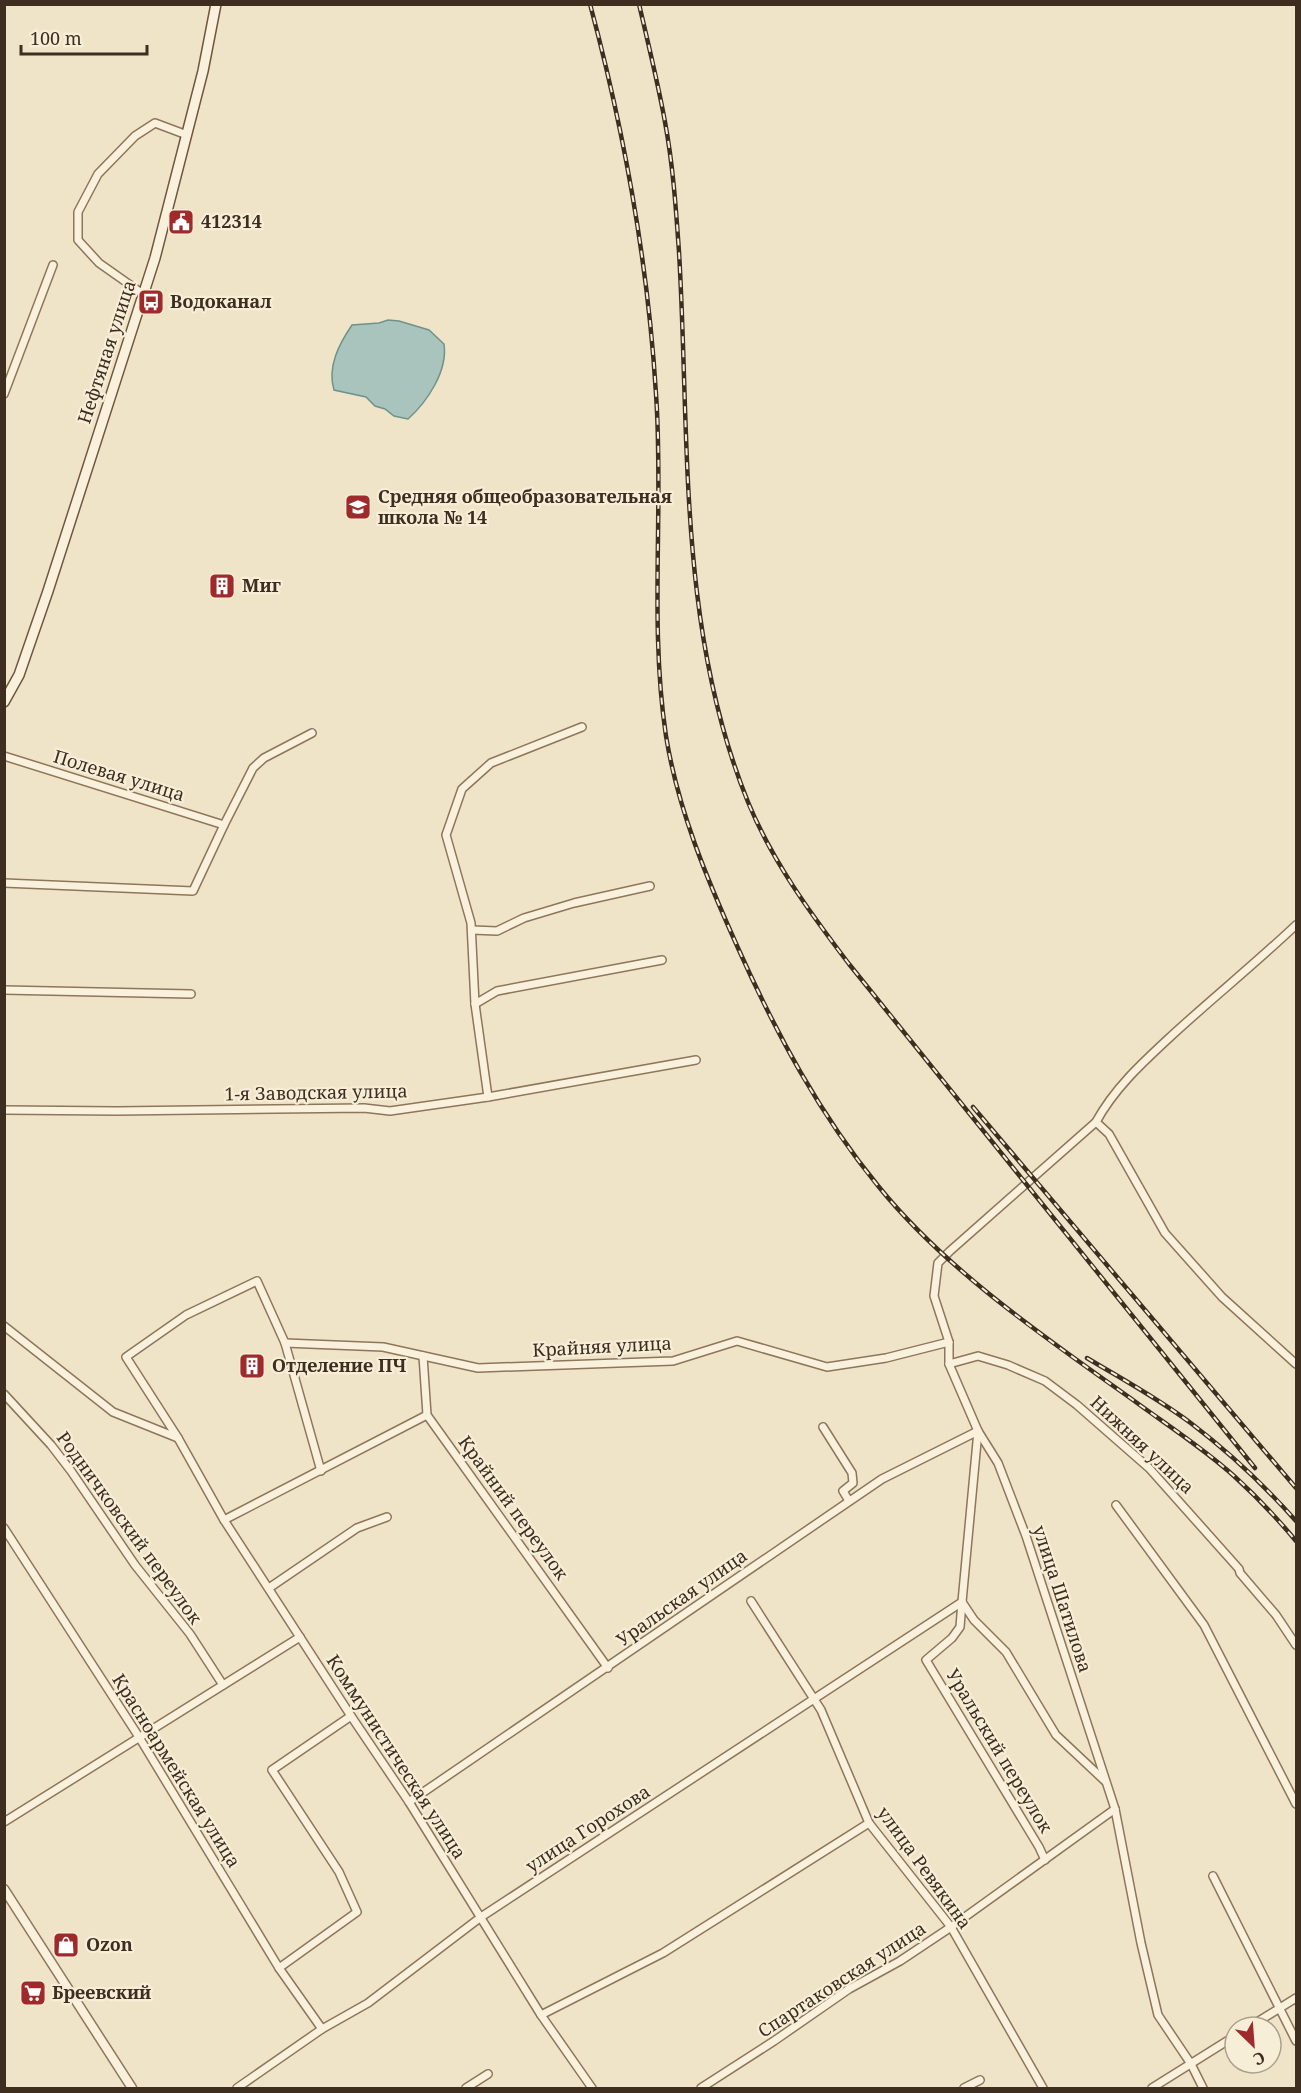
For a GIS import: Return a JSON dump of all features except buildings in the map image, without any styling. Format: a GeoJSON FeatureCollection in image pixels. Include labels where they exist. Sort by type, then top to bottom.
{"type":"FeatureCollection","features":[{"type":"Feature","properties":{"kind":"main road","name":"Нефтяная улица"},"geometry":{"type":"LineString","coordinates":[[4,702],[19,675],[48,591],[155,258],[203,71],[216,4]]}},
{"type":"Feature","properties":{"kind":"street"},"geometry":{"type":"LineString","coordinates":[[143,294],[99,263],[78,240],[78,212],[98,174],[135,136],[155,123],[187,135]]}},
{"type":"Feature","properties":{"kind":"street"},"geometry":{"type":"LineString","coordinates":[[4,394],[53,265]]}},
{"type":"Feature","properties":{"kind":"street"},"geometry":{"type":"LineString","coordinates":[[488,1097],[475,1004],[471,922],[446,835],[462,789],[491,763],[582,727]]}},
{"type":"Feature","properties":{"kind":"street"},"geometry":{"type":"LineString","coordinates":[[4,883],[194,891],[253,768],[264,758],[312,733]]}},
{"type":"Feature","properties":{"kind":"street","name":"Полевая улица"},"geometry":{"type":"LineString","coordinates":[[4,756],[224,825]]}},
{"type":"Feature","properties":{"kind":"street"},"geometry":{"type":"LineString","coordinates":[[472,930],[497,931],[524,918],[574,903],[650,886]]}},
{"type":"Feature","properties":{"kind":"street"},"geometry":{"type":"LineString","coordinates":[[950,1364],[949,1342],[934,1296],[938,1263],[1096,1122],[1105,1104],[1134,1071],[1296,925]]}},
{"type":"Feature","properties":{"kind":"street"},"geometry":{"type":"LineString","coordinates":[[475,1004],[497,991],[662,960]]}},
{"type":"Feature","properties":{"kind":"street"},"geometry":{"type":"LineString","coordinates":[[4,990],[191,994]]}},
{"type":"Feature","properties":{"kind":"street","name":"1-я Заводская улица"},"geometry":{"type":"LineString","coordinates":[[4,1110],[364,1108],[390,1111],[488,1097],[696,1060]]}},
{"type":"Feature","properties":{"kind":"street"},"geometry":{"type":"LineString","coordinates":[[1096,1122],[1109,1134],[1165,1233],[1222,1297],[1296,1364]]}},
{"type":"Feature","properties":{"kind":"street","name":"Коммунистическая улица"},"geometry":{"type":"LineString","coordinates":[[285,1343],[257,1281],[186,1315],[126,1357],[178,1438],[224,1520],[409,1802],[541,2015],[592,2088]]}},
{"type":"Feature","properties":{"kind":"street"},"geometry":{"type":"LineString","coordinates":[[4,1326],[113,1412],[178,1438]]}},
{"type":"Feature","properties":{"kind":"street","name":"Крайняя улица"},"geometry":{"type":"LineString","coordinates":[[285,1343],[383,1347],[478,1368],[673,1361],[737,1341],[827,1366],[886,1358],[949,1342]]}},
{"type":"Feature","properties":{"kind":"street"},"geometry":{"type":"LineString","coordinates":[[285,1343],[321,1471]]}},
{"type":"Feature","properties":{"kind":"street"},"geometry":{"type":"LineString","coordinates":[[224,1520],[427,1415],[423,1356]]}},
{"type":"Feature","properties":{"kind":"street","name":"Нижняя улица"},"geometry":{"type":"LineString","coordinates":[[950,1364],[978,1356],[1008,1365],[1045,1381],[1077,1405],[1149,1468],[1182,1502],[1276,1615],[1296,1645]]}},
{"type":"Feature","properties":{"kind":"street","name":"улица Шатилова"},"geometry":{"type":"LineString","coordinates":[[950,1364],[978,1431],[998,1463],[1026,1536],[1115,1809],[1141,1943],[1158,2015],[1191,2064],[1203,2088]]}},
{"type":"Feature","properties":{"kind":"street","name":"Родничковский переулок"},"geometry":{"type":"LineString","coordinates":[[4,1394],[51,1445],[71,1471],[135,1565],[190,1634],[223,1685]]}},
{"type":"Feature","properties":{"kind":"street","name":"Крайний переулок"},"geometry":{"type":"LineString","coordinates":[[427,1415],[608,1668]]}},
{"type":"Feature","properties":{"kind":"street"},"geometry":{"type":"LineString","coordinates":[[823,1427],[852,1473],[853,1484],[843,1491],[849,1501]]}},
{"type":"Feature","properties":{"kind":"street","name":"улица Шатилова"},"geometry":{"type":"LineString","coordinates":[[978,1431],[962,1602],[974,1620],[1006,1652],[1056,1735],[1106,1781]]}},
{"type":"Feature","properties":{"kind":"street","name":"Уральская улица"},"geometry":{"type":"LineString","coordinates":[[409,1802],[882,1479],[978,1431]]}},
{"type":"Feature","properties":{"kind":"street"},"geometry":{"type":"LineString","coordinates":[[1116,1505],[1204,1625],[1296,1804]]}},
{"type":"Feature","properties":{"kind":"street"},"geometry":{"type":"LineString","coordinates":[[269,1588],[357,1528],[387,1517]]}},
{"type":"Feature","properties":{"kind":"street","name":"Красноармейская улица"},"geometry":{"type":"LineString","coordinates":[[4,1528],[139,1737],[279,1968],[322,2029]]}},
{"type":"Feature","properties":{"kind":"street","name":"улица Ревякина"},"geometry":{"type":"LineString","coordinates":[[752,1601],[822,1710],[869,1823],[951,1927],[1043,2088]]}},
{"type":"Feature","properties":{"kind":"street","name":"улица Горохова"},"geometry":{"type":"LineString","coordinates":[[237,2088],[322,2029],[368,2003],[482,1917],[962,1602]]}},
{"type":"Feature","properties":{"kind":"street","name":"Уральский переулок"},"geometry":{"type":"LineString","coordinates":[[962,1602],[960,1627],[952,1638],[926,1660],[1039,1847],[1044,1860]]}},
{"type":"Feature","properties":{"kind":"street"},"geometry":{"type":"LineString","coordinates":[[4,1822],[300,1637]]}},
{"type":"Feature","properties":{"kind":"street"},"geometry":{"type":"LineString","coordinates":[[279,1968],[357,1912],[339,1872],[272,1770],[351,1716]]}},
{"type":"Feature","properties":{"kind":"street","name":"Спартаковская улица"},"geometry":{"type":"LineString","coordinates":[[701,2088],[849,1989],[900,1961],[951,1927],[1115,1809]]}},
{"type":"Feature","properties":{"kind":"street"},"geometry":{"type":"LineString","coordinates":[[541,2015],[663,1953],[869,1823]]}},
{"type":"Feature","properties":{"kind":"street"},"geometry":{"type":"LineString","coordinates":[[1213,1876],[1296,2040]]}},
{"type":"Feature","properties":{"kind":"street"},"geometry":{"type":"LineString","coordinates":[[4,1890],[132,2088]]}},
{"type":"Feature","properties":{"kind":"street"},"geometry":{"type":"LineString","coordinates":[[1268,2015],[1296,1998]]}},
{"type":"Feature","properties":{"kind":"street"},"geometry":{"type":"LineString","coordinates":[[1152,2088],[1223,2044]]}},
{"type":"Feature","properties":{"kind":"street"},"geometry":{"type":"LineString","coordinates":[[466,2088],[488,2074]]}},
{"type":"Feature","properties":{"kind":"street"},"geometry":{"type":"LineString","coordinates":[[964,2088],[980,2080]]}},
{"type":"Feature","properties":{"kind":"water"},"geometry":{"type":"Polygon","coordinates":[[[388,320],[429,330],[444,344],[443,365],[435,385],[408,419],[394,416],[385,409],[375,406],[366,397],[334,390],[332,381],[333,364],[352,325],[388,320]]]}},
{"type":"Feature","properties":{"kind":"railway"},"geometry":{"type":"LineString","coordinates":[[590,4],[624,149],[647,296],[658,437],[658,651],[666,736],[678,791],[695,844],[715,896],[753,980],[818,1102],[858,1160],[906,1218],[966,1275],[1032,1328],[1222,1466],[1258,1499],[1296,1541]]}},
{"type":"Feature","properties":{"kind":"railway"},"geometry":{"type":"LineString","coordinates":[[639,4],[668,138],[674,187],[691,531],[698,600],[709,669],[725,736],[748,802],[780,866],[849,964],[1255,1468]]}},
{"type":"Feature","properties":{"kind":"railway"},"geometry":{"type":"LineString","coordinates":[[973,1107],[1296,1488]]}},
{"type":"Feature","properties":{"kind":"railway"},"geometry":{"type":"LineString","coordinates":[[1087,1358],[1192,1424],[1246,1470],[1296,1521]]}},
{"type":"Feature","properties":{"kind":"place","name":"412314"},"geometry":{"type":"Point","coordinates":[181,222]}},
{"type":"Feature","properties":{"kind":"place","name":"Водоканал"},"geometry":{"type":"Point","coordinates":[151,302]}},
{"type":"Feature","properties":{"kind":"place","name":"Средняя общеобразовательная школа № 14"},"geometry":{"type":"Point","coordinates":[358,507]}},
{"type":"Feature","properties":{"kind":"place","name":"Миг"},"geometry":{"type":"Point","coordinates":[222,586]}},
{"type":"Feature","properties":{"kind":"place","name":"Отделение ПЧ"},"geometry":{"type":"Point","coordinates":[252,1366]}},
{"type":"Feature","properties":{"kind":"place","name":"Ozon"},"geometry":{"type":"Point","coordinates":[66,1945]}},
{"type":"Feature","properties":{"kind":"place","name":"Бреевский"},"geometry":{"type":"Point","coordinates":[33,1993]}}]}
